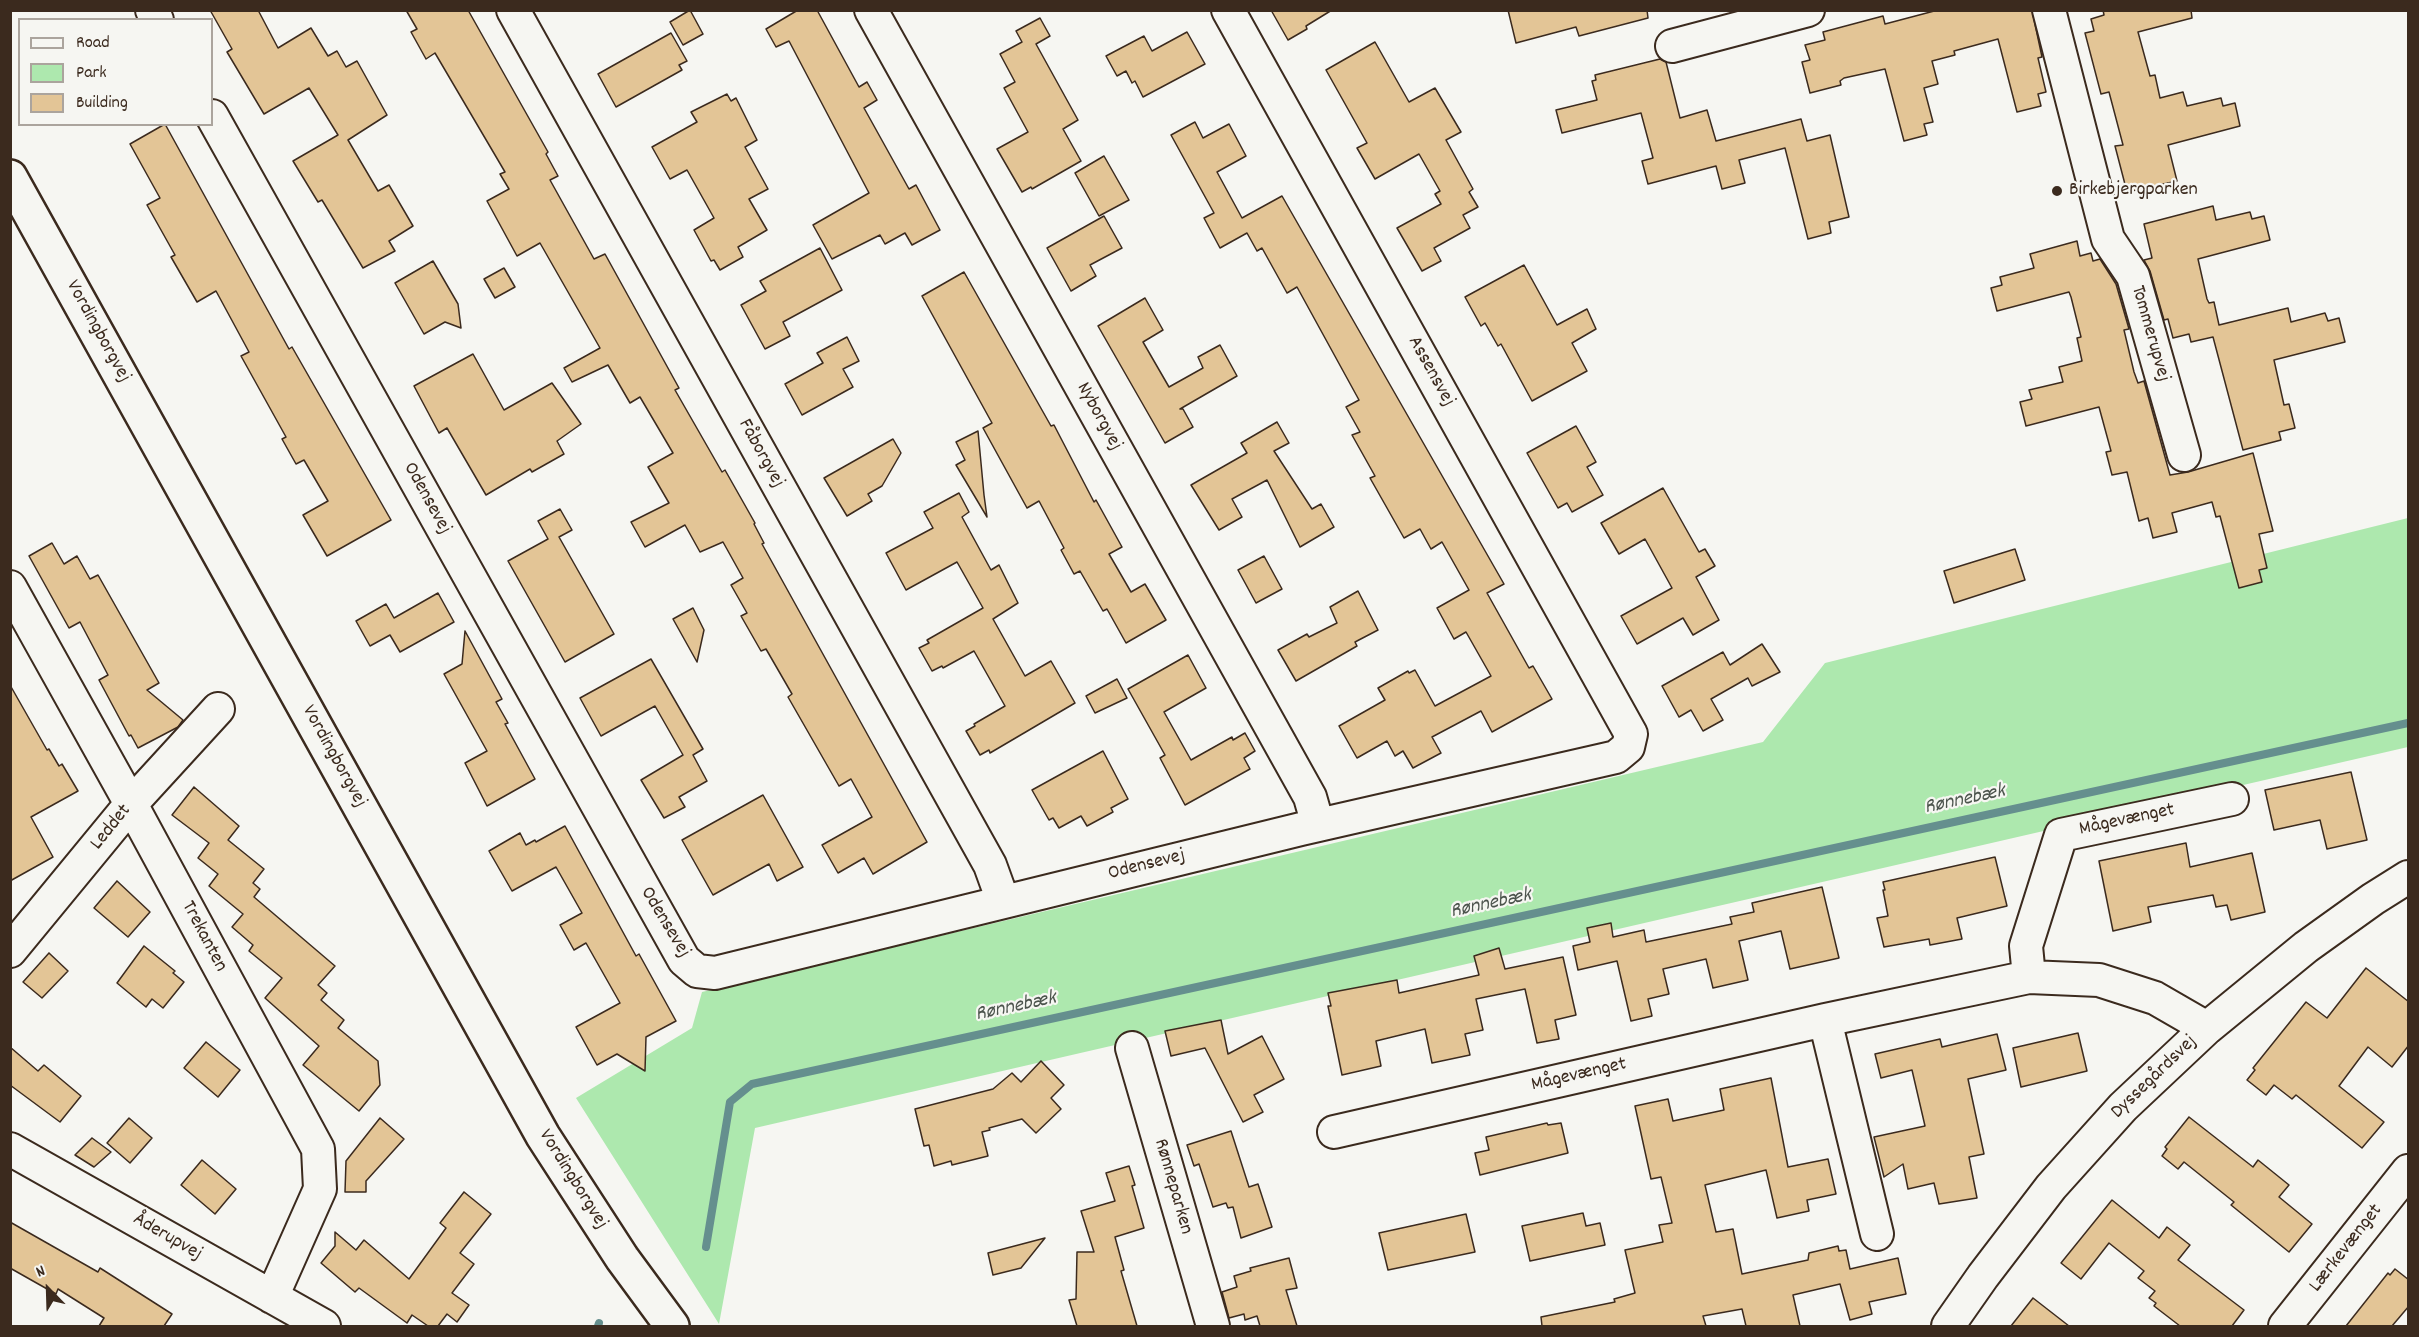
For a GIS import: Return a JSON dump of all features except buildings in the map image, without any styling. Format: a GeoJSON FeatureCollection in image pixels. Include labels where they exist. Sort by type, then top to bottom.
{"type":"FeatureCollection","features":[{"type":"Feature","properties":{"kind":"main road","name":"Vordingborgvej"},"geometry":{"type":"LineString","coordinates":[[10,177],[543,1136],[622,1258],[672,1326]]}},
{"type":"Feature","properties":{"kind":"street","name":"Fåborgvej"},"geometry":{"type":"LineString","coordinates":[[513,10],[990,865],[1003,901]]}},
{"type":"Feature","properties":{"kind":"street","name":"Nyborgvej"},"geometry":{"type":"LineString","coordinates":[[871,10],[1310,797],[1318,825]]}},
{"type":"Feature","properties":{"kind":"street","name":"Assensvej"},"geometry":{"type":"LineString","coordinates":[[1228,10],[1631,734]]}},
{"type":"Feature","properties":{"kind":"street"},"geometry":{"type":"LineString","coordinates":[[1672,46],[1808,10]]}},
{"type":"Feature","properties":{"kind":"street","name":"Tommerupvej"},"geometry":{"type":"LineString","coordinates":[[2049,10],[2108,239],[2133,276],[2184,455]]}},
{"type":"Feature","properties":{"kind":"street","name":"Odensevej"},"geometry":{"type":"LineString","coordinates":[[213,118],[684,960],[697,971],[714,973],[1318,825],[1616,757],[1628,747],[1631,734]]}},
{"type":"Feature","properties":{"kind":"street","name":"Trekanten"},"geometry":{"type":"LineString","coordinates":[[10,587],[131,804],[318,1149],[320,1190],[272,1298]]}},
{"type":"Feature","properties":{"kind":"street","name":"Leddet"},"geometry":{"type":"LineString","coordinates":[[10,951],[131,804],[218,708]]}},
{"type":"Feature","properties":{"kind":"street","name":"Mågevænget"},"geometry":{"type":"LineString","coordinates":[[2028,977],[2026,946],[2061,835],[2232,799]]}},
{"type":"Feature","properties":{"kind":"street","name":"Dyssegårdsvej"},"geometry":{"type":"LineString","coordinates":[[1948,1326],[2051,1187],[2123,1107],[2207,1028],[2306,947],[2373,898],[2409,877]]}},
{"type":"Feature","properties":{"kind":"street","name":"Mågevænget"},"geometry":{"type":"LineString","coordinates":[[1334,1132],[1825,1020],[2028,977],[2099,980],[2155,998],[2207,1028]]}},
{"type":"Feature","properties":{"kind":"street"},"geometry":{"type":"LineString","coordinates":[[1825,1020],[1877,1234]]}},
{"type":"Feature","properties":{"kind":"street","name":"Rønneparken"},"geometry":{"type":"LineString","coordinates":[[1132,1048],[1213,1326]]}},
{"type":"Feature","properties":{"kind":"street","name":"Åderupvej"},"geometry":{"type":"LineString","coordinates":[[10,1149],[324,1326]]}},
{"type":"Feature","properties":{"kind":"street","name":"Lærkevænget"},"geometry":{"type":"LineString","coordinates":[[2285,1326],[2409,1171]]}},
{"type":"Feature","properties":{"kind":"green space"},"geometry":{"type":"Polygon","coordinates":[[[2408,518],[2408,747],[755,1128],[719,1324],[576,1098],[692,1028],[702,992],[1763,742],[1825,663],[2408,518]]]}},
{"type":"Feature","properties":{"kind":"waterway","name":"Rønnebæk"},"geometry":{"type":"LineString","coordinates":[[706,1247],[730,1102],[752,1084],[2408,723]]}},
{"type":"Feature","properties":{"kind":"place","name":"Birkebjergparken"},"geometry":{"type":"Point","coordinates":[2057,191]}}]}
